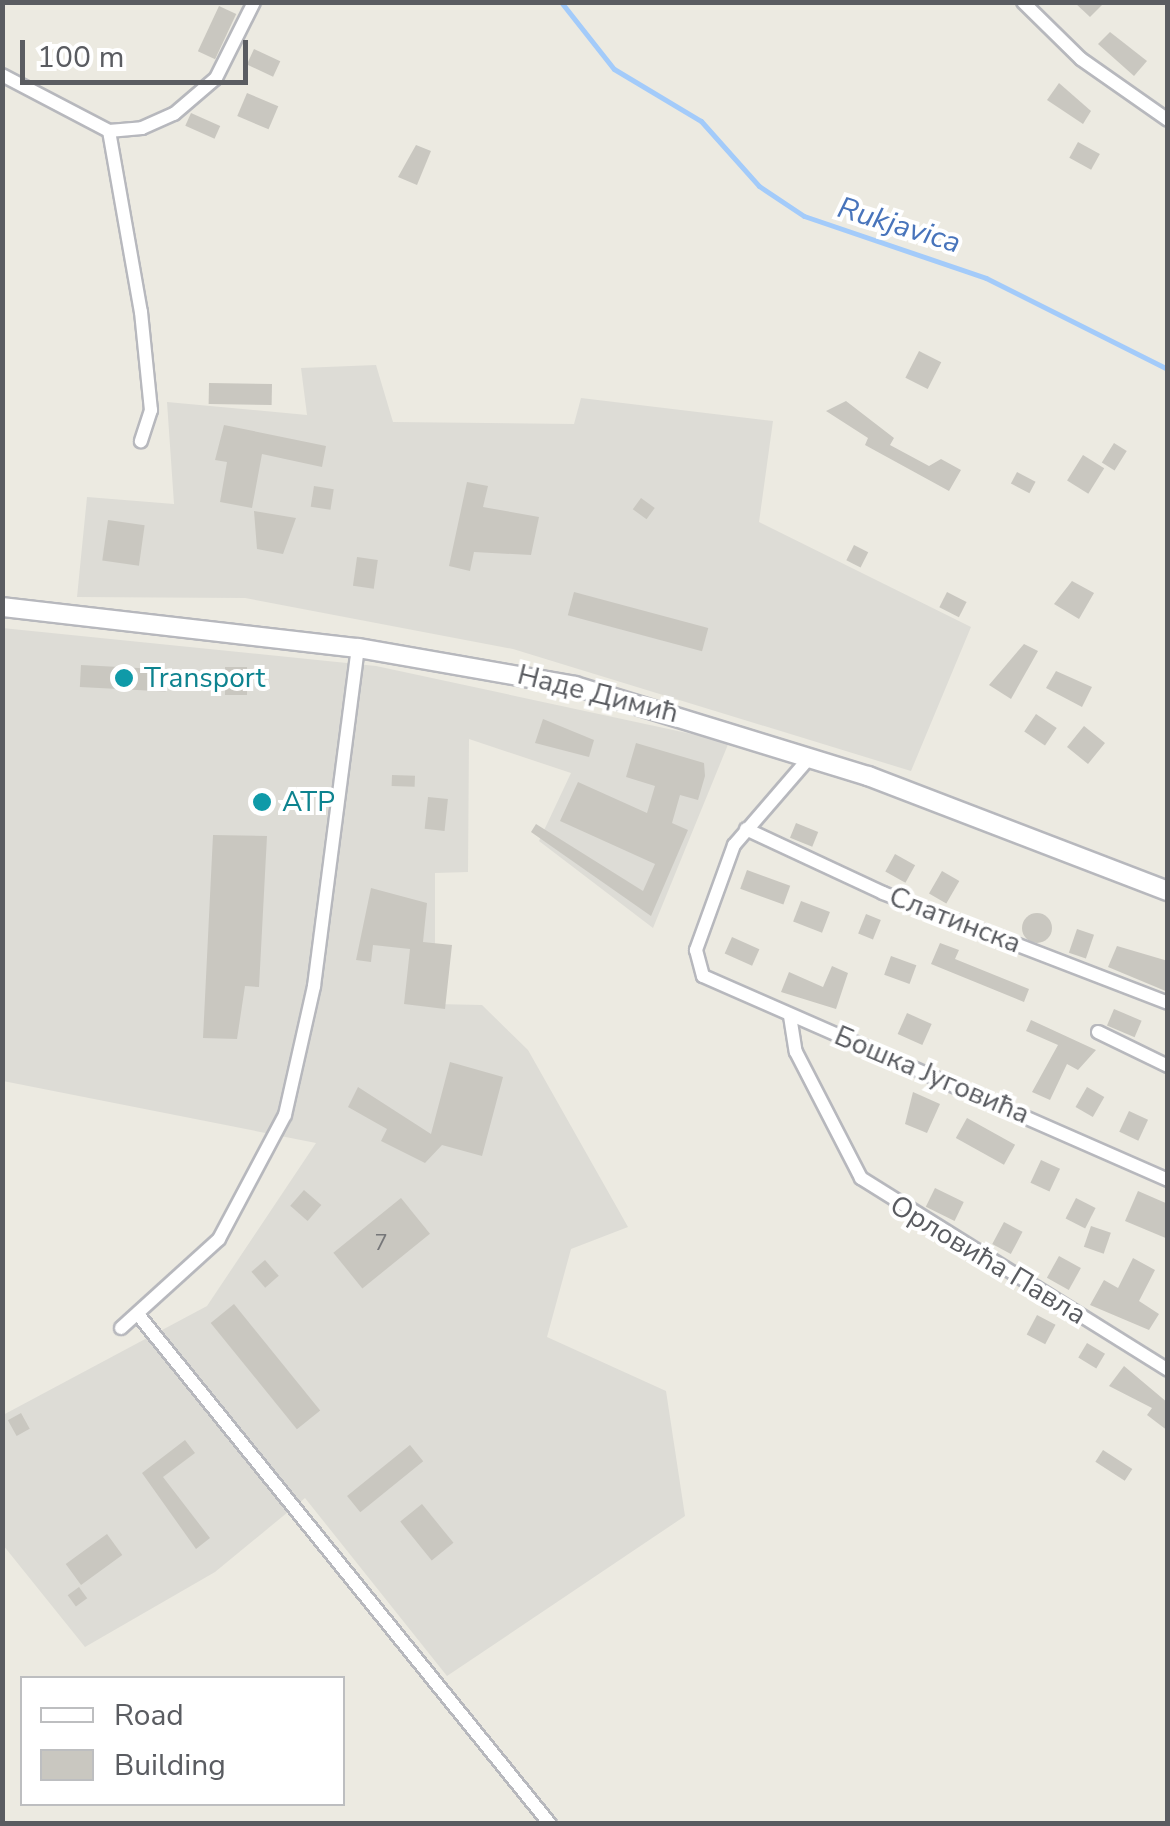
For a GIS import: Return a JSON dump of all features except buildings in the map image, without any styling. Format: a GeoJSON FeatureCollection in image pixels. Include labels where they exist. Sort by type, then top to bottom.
{"type":"FeatureCollection","features":[{"type":"Feature","properties":{"kind":"main road","name":"Наде Димић"},"geometry":{"type":"LineString","coordinates":[[2,608],[358,648],[575,686],[810,757],[1168,891]]}},
{"type":"Feature","properties":{"kind":"street"},"geometry":{"type":"LineString","coordinates":[[2,75],[109,131],[160,122],[197,96],[254,2]]}},
{"type":"Feature","properties":{"kind":"street"},"geometry":{"type":"LineString","coordinates":[[1023,2],[1081,59],[1168,120]]}},
{"type":"Feature","properties":{"kind":"street"},"geometry":{"type":"LineString","coordinates":[[109,131],[141,312],[151,410],[141,441]]}},
{"type":"Feature","properties":{"kind":"street"},"geometry":{"type":"LineString","coordinates":[[121,1328],[140,1316],[219,1239],[285,1115],[314,986],[358,648]]}},
{"type":"Feature","properties":{"kind":"street"},"geometry":{"type":"LineString","coordinates":[[746,829],[810,757]]}},
{"type":"Feature","properties":{"kind":"street","name":"Бошка Југовића"},"geometry":{"type":"LineString","coordinates":[[746,829],[713,895],[700,969],[790,1016],[1168,1180]]}},
{"type":"Feature","properties":{"kind":"street","name":"Слатинска"},"geometry":{"type":"LineString","coordinates":[[746,829],[898,900],[1168,1003]]}},
{"type":"Feature","properties":{"kind":"street","name":"Орловића Павла"},"geometry":{"type":"LineString","coordinates":[[790,1016],[796,1052],[861,1178],[1168,1370]]}},
{"type":"Feature","properties":{"kind":"street"},"geometry":{"type":"LineString","coordinates":[[1098,1032],[1168,1066]]}},
{"type":"Feature","properties":{"kind":"street"},"geometry":{"type":"LineString","coordinates":[[140,1316],[550,1824]]}},
{"type":"Feature","properties":{"kind":"shaded area"},"geometry":{"type":"Polygon","coordinates":[[[376,365],[393,422],[574,424],[581,398],[773,421],[759,522],[971,627],[911,771],[513,649],[245,598],[77,597],[87,497],[174,504],[167,402],[307,415],[301,368],[376,365]]]}},
{"type":"Feature","properties":{"kind":"shaded area"},"geometry":{"type":"Polygon","coordinates":[[[2,628],[376,666],[729,742],[653,928],[539,841],[571,773],[469,739],[468,872],[435,873],[435,1004],[482,1005],[528,1050],[628,1227],[571,1249],[547,1337],[666,1391],[685,1516],[447,1676],[305,1498],[215,1572],[85,1647],[3,1545],[3,1415],[207,1306],[316,1143],[3,1081],[2,628]]]}},
{"type":"Feature","properties":{"kind":"waterway","name":"Rukjavica"},"geometry":{"type":"LineString","coordinates":[[561,2],[614,69],[701,121],[759,186],[804,216],[986,278],[1168,369]]}},
{"type":"Feature","properties":{"kind":"place","name":"Transport"},"geometry":{"type":"Point","coordinates":[124,678]}},
{"type":"Feature","properties":{"kind":"place","name":"ATP"},"geometry":{"type":"Point","coordinates":[262,802]}}]}
